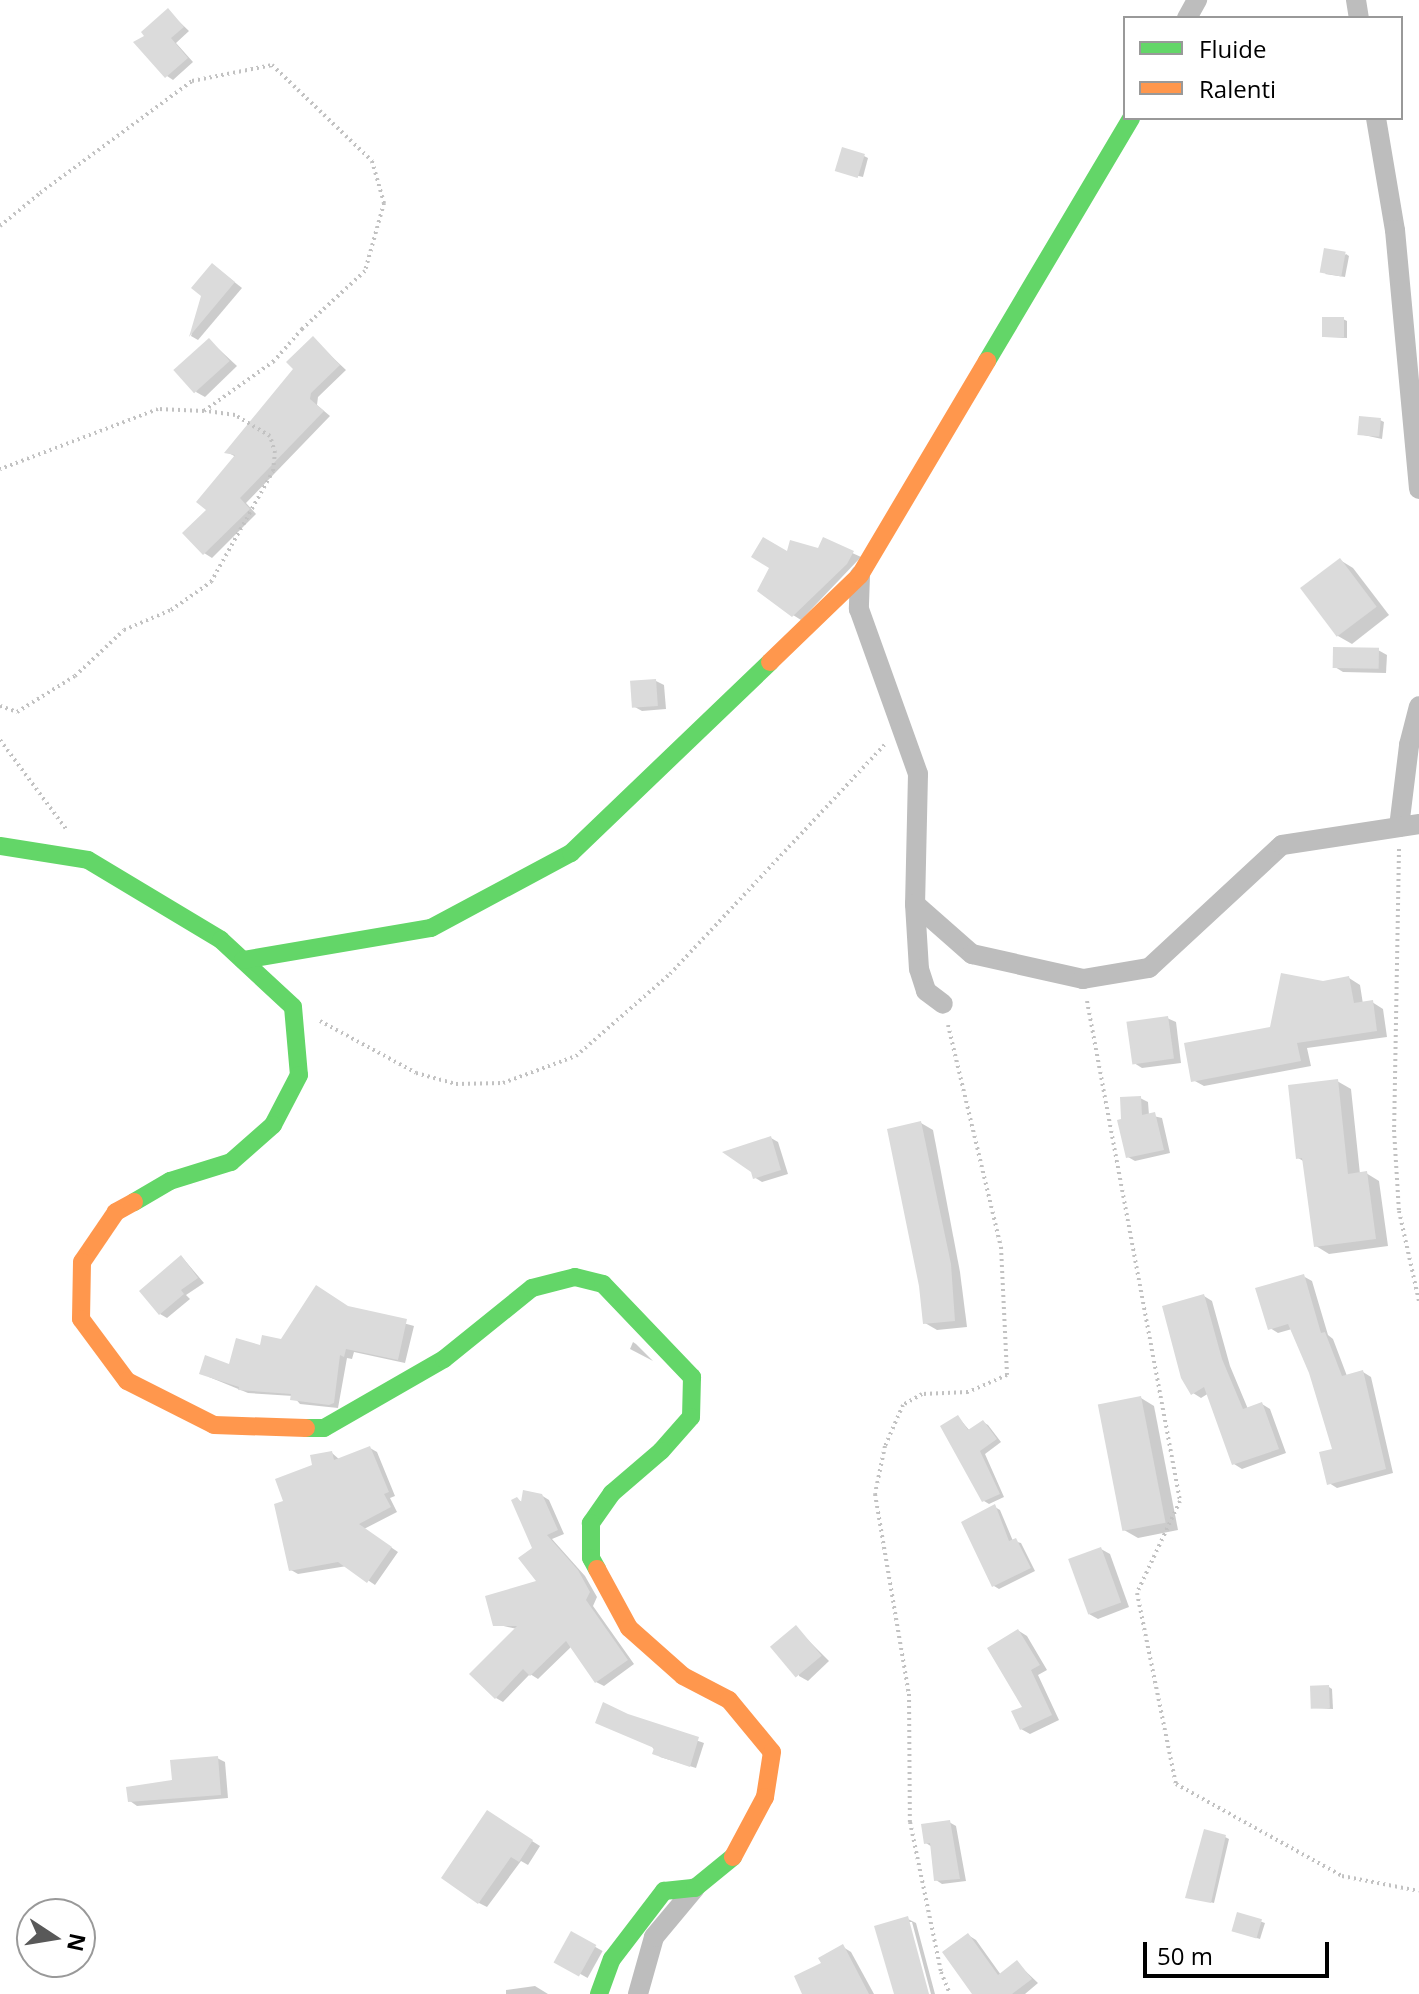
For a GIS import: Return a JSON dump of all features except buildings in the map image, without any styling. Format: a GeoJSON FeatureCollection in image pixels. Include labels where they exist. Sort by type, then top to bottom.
{"type":"FeatureCollection","features":[{"type":"Feature","properties":{"kind":"street"},"geometry":{"type":"LineString","coordinates":[[243,960],[431,928],[571,853],[860,575],[1130,120]]}},
{"type":"Feature","properties":{"kind":"street"},"geometry":{"type":"LineString","coordinates":[[1376,120],[1395,230],[1419,489]]}},
{"type":"Feature","properties":{"kind":"street"},"geometry":{"type":"LineString","coordinates":[[860,575],[859,609],[918,774],[915,904],[919,969],[926,991],[943,1004]]}},
{"type":"Feature","properties":{"kind":"street"},"geometry":{"type":"LineString","coordinates":[[915,904],[972,954],[1083,979],[1149,968],[1282,845],[1409,826],[1409,745],[1419,706]]}},
{"type":"Feature","properties":{"kind":"street"},"geometry":{"type":"LineString","coordinates":[[0,846],[88,860],[221,940],[293,1007],[299,1075],[273,1125],[231,1162],[170,1181],[116,1212],[82,1262],[81,1319],[127,1381],[214,1425],[324,1428],[444,1359],[532,1288],[575,1277],[603,1284],[692,1377],[691,1417],[661,1451],[612,1493],[591,1523],[591,1558],[629,1628],[683,1676],[729,1700],[772,1752],[765,1797],[738,1853],[695,1888],[654,1937],[638,1994]]}},
{"type":"Feature","properties":{"kind":"street"},"geometry":{"type":"LineString","coordinates":[[599,1994],[612,1959],[664,1891],[695,1888]]}},
{"type":"Feature","properties":{"kind":"path"},"geometry":{"type":"LineString","coordinates":[[0,226],[192,81],[272,65],[372,161],[384,203],[365,271],[302,329],[274,361],[204,411]]}},
{"type":"Feature","properties":{"kind":"path"},"geometry":{"type":"LineString","coordinates":[[0,469],[158,409],[235,415],[270,436],[275,453],[273,471],[211,582],[171,610],[124,630],[75,676],[17,712],[0,706]]}},
{"type":"Feature","properties":{"kind":"path"},"geometry":{"type":"LineString","coordinates":[[293,1007],[416,1073],[456,1084],[503,1083],[576,1056],[670,974],[902,725]]}},
{"type":"Feature","properties":{"kind":"path"},"geometry":{"type":"LineString","coordinates":[[0,740],[88,860]]}},
{"type":"Feature","properties":{"kind":"path"},"geometry":{"type":"LineString","coordinates":[[1409,826],[1394,1130],[1399,1211],[1419,1301]]}},
{"type":"Feature","properties":{"kind":"path"},"geometry":{"type":"LineString","coordinates":[[1083,979],[1180,1501],[1137,1593],[1176,1784],[1342,1876],[1419,1891]]}},
{"type":"Feature","properties":{"kind":"path"},"geometry":{"type":"LineString","coordinates":[[943,1004],[1001,1247],[1007,1375],[968,1392],[922,1394],[903,1405],[885,1446],[875,1494],[909,1694],[910,1822],[941,1972],[950,1994]]}},
{"type":"Feature","properties":{"kind":"traffic: fast"},"geometry":{"type":"LineString","coordinates":[[987,361],[1130,120]]}},
{"type":"Feature","properties":{"kind":"traffic: fast"},"geometry":{"type":"LineString","coordinates":[[243,960],[431,928],[571,853],[770,662]]}},
{"type":"Feature","properties":{"kind":"traffic: fast"},"geometry":{"type":"LineString","coordinates":[[0,846],[88,860],[221,940],[293,1007],[299,1075],[273,1125],[231,1162],[170,1181],[134,1202]]}},
{"type":"Feature","properties":{"kind":"traffic: fast"},"geometry":{"type":"LineString","coordinates":[[306,1428],[324,1428],[444,1359],[532,1288],[575,1277],[603,1284],[692,1377],[691,1417],[661,1451],[612,1493],[591,1523],[591,1558],[597,1569]]}},
{"type":"Feature","properties":{"kind":"traffic: fast"},"geometry":{"type":"LineString","coordinates":[[599,1994],[612,1959],[664,1891],[695,1888],[733,1857]]}},
{"type":"Feature","properties":{"kind":"traffic: slow"},"geometry":{"type":"LineString","coordinates":[[770,662],[860,575],[987,361]]}},
{"type":"Feature","properties":{"kind":"traffic: slow"},"geometry":{"type":"LineString","coordinates":[[134,1202],[116,1212],[82,1262],[81,1319],[127,1381],[214,1425],[306,1428]]}},
{"type":"Feature","properties":{"kind":"traffic: slow"},"geometry":{"type":"LineString","coordinates":[[597,1569],[629,1628],[683,1676],[729,1700],[772,1752],[765,1797],[733,1857]]}}]}
